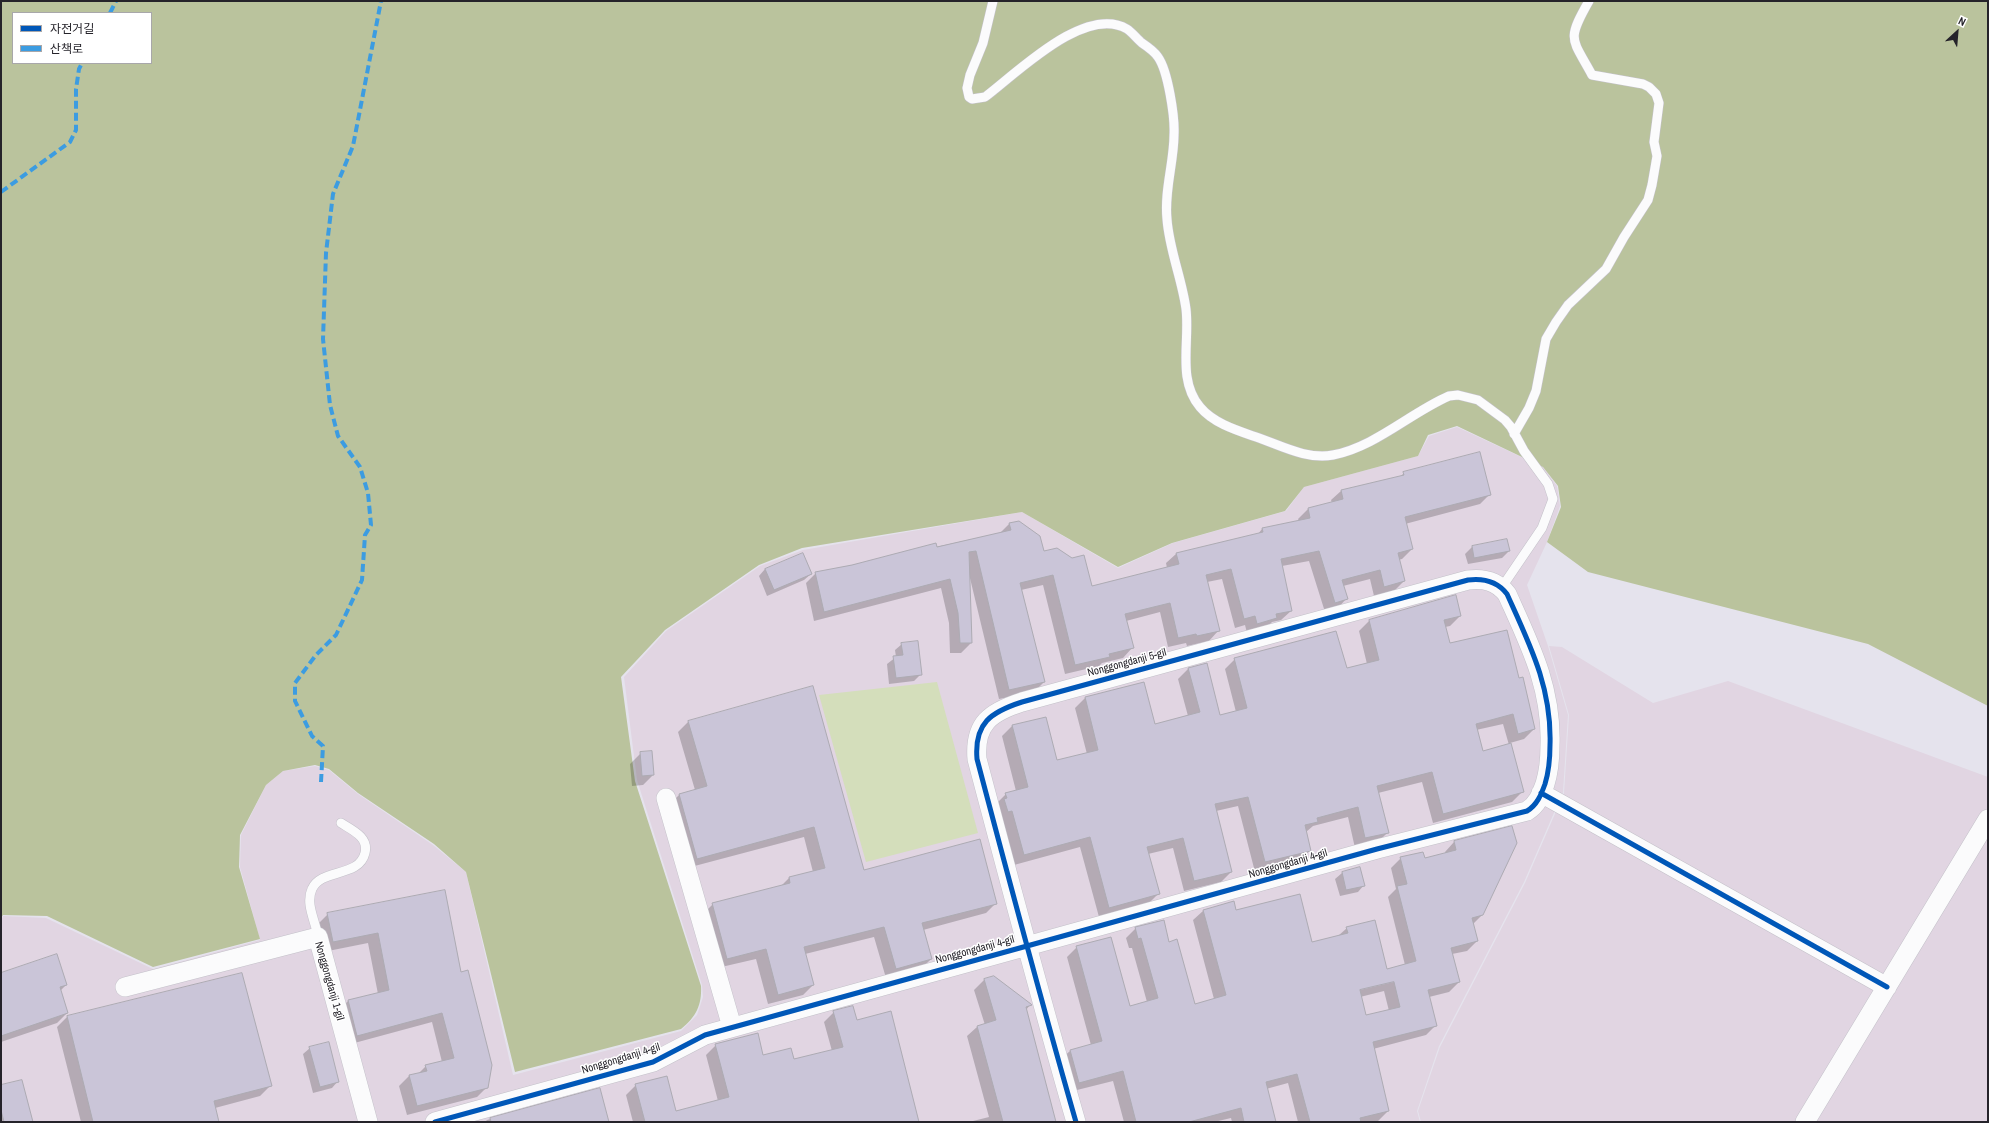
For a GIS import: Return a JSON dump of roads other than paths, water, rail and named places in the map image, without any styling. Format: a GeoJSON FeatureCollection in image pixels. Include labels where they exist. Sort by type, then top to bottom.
{"type":"FeatureCollection","features":[{"type":"Feature","properties":{"kind":"street","name":"Nonggongdanji 5-gil"},"geometry":{"type":"LineString","coordinates":[[1076,1122],[977,758],[976,748],[980,730],[988,719],[994,713],[1022,702],[1468,580],[1486,580],[1502,587]]}},
{"type":"Feature","properties":{"kind":"street"},"geometry":{"type":"LineString","coordinates":[[1502,587],[1507,594],[1535,656],[1547,698],[1551,734],[1546,779],[1542,793],[1887,986]]}},
{"type":"Feature","properties":{"kind":"street","name":"Nonggongdanji 4-gil"},"geometry":{"type":"LineString","coordinates":[[435,1122],[652,1062],[705,1035],[732,1027],[1377,849],[1526,811],[1534,806],[1542,793]]}},
{"type":"Feature","properties":{"kind":"street"},"geometry":{"type":"LineString","coordinates":[[666,798],[732,1027]]}},
{"type":"Feature","properties":{"kind":"street"},"geometry":{"type":"LineString","coordinates":[[1805,1122],[1988,819]]}},
{"type":"Feature","properties":{"kind":"street","name":"Nonggongdanji 1-gil"},"geometry":{"type":"LineString","coordinates":[[125,987],[318,937],[368,1122]]}},
{"type":"Feature","properties":{"kind":"lane"},"geometry":{"type":"LineString","coordinates":[[993,1],[983,43],[967,88],[969,97],[972,99],[985,97],[1059,40],[1077,31],[1096,25],[1116,25],[1126,29],[1158,56],[1163,66],[1174,134],[1166,200],[1167,219],[1186,308],[1186,376],[1191,394],[1200,407],[1210,417],[1243,432],[1295,451],[1330,456],[1365,443],[1441,400],[1458,395],[1468,396],[1486,405],[1505,420],[1524,451],[1548,484],[1554,499],[1542,528],[1502,587]]}},
{"type":"Feature","properties":{"kind":"lane"},"geometry":{"type":"LineString","coordinates":[[1514,434],[1529,408],[1536,391],[1546,340],[1568,305],[1606,269],[1648,200],[1657,156],[1654,142],[1659,103],[1656,94],[1649,87],[1643,84],[1592,75],[1575,46],[1573,36],[1588,1]]}},
{"type":"Feature","properties":{"kind":"lane"},"geometry":{"type":"LineString","coordinates":[[318,937],[309,898],[312,888],[319,880],[358,866],[364,858],[366,849],[364,839],[341,823]]}}]}
